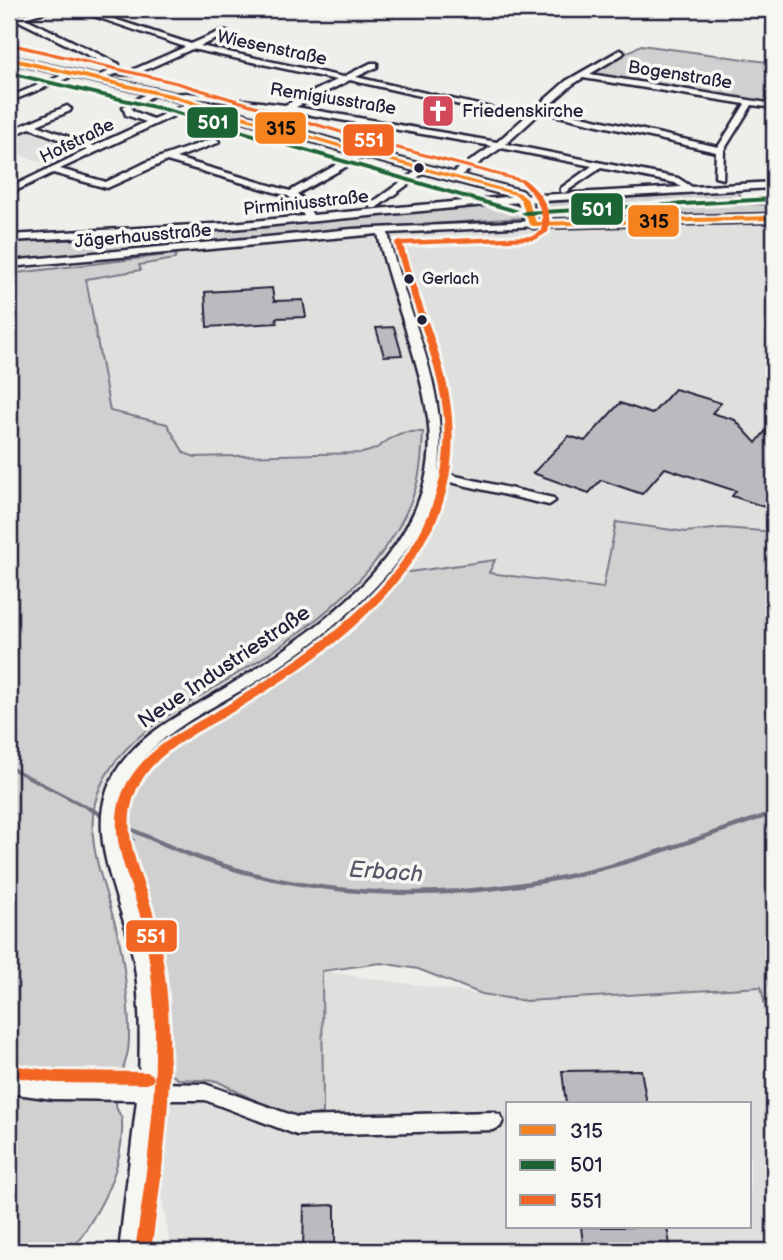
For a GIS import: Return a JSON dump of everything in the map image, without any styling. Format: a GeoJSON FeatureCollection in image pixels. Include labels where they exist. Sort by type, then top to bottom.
{"type":"FeatureCollection","features":[{"type":"Feature","properties":{"kind":"street"},"geometry":{"type":"LineString","coordinates":[[10,25],[50,9]]}},
{"type":"Feature","properties":{"kind":"street","name":"Wiesenstraße"},"geometry":{"type":"LineString","coordinates":[[76,9],[192,47],[491,109]]}},
{"type":"Feature","properties":{"kind":"street"},"geometry":{"type":"LineString","coordinates":[[9,13],[114,64],[116,72]]}},
{"type":"Feature","properties":{"kind":"street"},"geometry":{"type":"LineString","coordinates":[[100,78],[116,72],[131,73],[224,33]]}},
{"type":"Feature","properties":{"kind":"street"},"geometry":{"type":"LineString","coordinates":[[453,177],[499,145],[582,75],[620,52]]}},
{"type":"Feature","properties":{"kind":"street"},"geometry":{"type":"LineString","coordinates":[[9,59],[155,91],[364,153],[518,194],[529,212],[774,218]]}},
{"type":"Feature","properties":{"kind":"street"},"geometry":{"type":"LineString","coordinates":[[258,122],[374,65]]}},
{"type":"Feature","properties":{"kind":"street"},"geometry":{"type":"LineString","coordinates":[[9,100],[76,73]]}},
{"type":"Feature","properties":{"kind":"street","name":"Bogenstraße"},"geometry":{"type":"LineString","coordinates":[[582,75],[774,106]]}},
{"type":"Feature","properties":{"kind":"street"},"geometry":{"type":"LineString","coordinates":[[153,122],[126,110],[128,105],[155,91]]}},
{"type":"Feature","properties":{"kind":"street","name":"Remigiusstraße"},"geometry":{"type":"LineString","coordinates":[[173,96],[187,95],[290,107],[678,181],[690,190]]}},
{"type":"Feature","properties":{"kind":"street"},"geometry":{"type":"LineString","coordinates":[[720,177],[720,150],[750,102]]}},
{"type":"Feature","properties":{"kind":"street","name":"Hofstraße"},"geometry":{"type":"LineString","coordinates":[[9,191],[93,149],[197,103]]}},
{"type":"Feature","properties":{"kind":"street"},"geometry":{"type":"LineString","coordinates":[[9,134],[67,109]]}},
{"type":"Feature","properties":{"kind":"street"},"geometry":{"type":"LineString","coordinates":[[540,109],[720,150]]}},
{"type":"Feature","properties":{"kind":"street"},"geometry":{"type":"LineString","coordinates":[[29,125],[93,149]]}},
{"type":"Feature","properties":{"kind":"street"},"geometry":{"type":"LineString","coordinates":[[52,170],[107,185],[167,158],[215,141]]}},
{"type":"Feature","properties":{"kind":"street"},"geometry":{"type":"LineString","coordinates":[[291,194],[364,153]]}},
{"type":"Feature","properties":{"kind":"street"},"geometry":{"type":"LineString","coordinates":[[167,158],[291,194],[299,200],[310,219]]}},
{"type":"Feature","properties":{"kind":"street"},"geometry":{"type":"LineString","coordinates":[[564,190],[599,165]]}},
{"type":"Feature","properties":{"kind":"street"},"geometry":{"type":"LineString","coordinates":[[373,206],[425,169]]}},
{"type":"Feature","properties":{"kind":"street","name":"Pirminiusstraße"},"geometry":{"type":"LineString","coordinates":[[9,238],[310,219],[529,212],[690,190],[774,185]]}},
{"type":"Feature","properties":{"kind":"street","name":"Jägerhausstraße"},"geometry":{"type":"LineString","coordinates":[[9,264],[382,230],[529,212]]}},
{"type":"Feature","properties":{"kind":"street","name":"Neue Industriestraße"},"geometry":{"type":"LineString","coordinates":[[129,1251],[144,1151],[148,1004],[135,923],[114,863],[108,831],[110,807],[122,775],[143,748],[173,726],[267,670],[309,640],[363,593],[408,534],[429,490],[436,445],[434,425],[407,313],[382,230]]}},
{"type":"Feature","properties":{"kind":"street"},"geometry":{"type":"LineString","coordinates":[[432,474],[549,501]]}},
{"type":"Feature","properties":{"kind":"street"},"geometry":{"type":"LineString","coordinates":[[9,1085],[53,1091],[205,1092],[298,1126],[492,1121]]}},
{"type":"Feature","properties":{"kind":"shaded area"},"geometry":{"type":"Polygon","coordinates":[[[641,45],[774,63],[774,95],[767,103],[591,73],[641,45]]]}},
{"type":"Feature","properties":{"kind":"shaded area"},"geometry":{"type":"Polygon","coordinates":[[[28,129],[86,150],[52,166],[9,151],[9,137],[28,129]]]}},
{"type":"Feature","properties":{"kind":"shaded area"},"geometry":{"type":"Polygon","coordinates":[[[737,191],[747,204],[774,205],[774,214],[552,219],[540,217],[536,206],[541,203],[737,191]]]}},
{"type":"Feature","properties":{"kind":"shaded area"},"geometry":{"type":"Polygon","coordinates":[[[505,203],[519,207],[522,218],[340,230],[9,262],[9,242],[124,238],[505,203]]]}},
{"type":"Feature","properties":{"kind":"shaded area"},"geometry":{"type":"Polygon","coordinates":[[[774,214],[774,532],[723,528],[686,532],[651,526],[603,588],[488,573],[494,560],[395,574],[369,603],[318,647],[253,691],[134,781],[124,814],[96,801],[112,764],[129,744],[164,718],[253,665],[297,635],[340,600],[372,567],[416,489],[397,432],[371,451],[362,453],[195,457],[184,453],[167,424],[110,411],[86,279],[140,271],[139,266],[174,259],[176,254],[17,273],[9,280],[9,262],[340,230],[522,218],[774,214]]]}},
{"type":"Feature","properties":{"kind":"shaded area"},"geometry":{"type":"Polygon","coordinates":[[[176,254],[175,259],[139,265],[141,270],[86,279],[110,411],[167,424],[184,453],[195,457],[362,453],[402,433],[423,432],[420,469],[415,490],[400,524],[381,555],[357,583],[329,609],[269,654],[146,731],[121,755],[101,785],[95,804],[94,843],[119,939],[128,1015],[129,1045],[116,1104],[122,1121],[119,1156],[100,1206],[71,1251],[9,1251],[9,372],[15,371],[9,346],[9,280],[17,273],[176,254]]]}},
{"type":"Feature","properties":{"kind":"shaded area"},"geometry":{"type":"Polygon","coordinates":[[[616,522],[686,532],[723,528],[774,532],[774,1048],[761,987],[526,1001],[482,994],[418,969],[381,963],[322,971],[323,1113],[291,1119],[217,1081],[178,1079],[165,1070],[166,1024],[160,968],[126,838],[134,840],[127,817],[128,796],[146,765],[173,739],[254,690],[311,650],[363,607],[395,574],[495,560],[489,573],[603,588],[616,522]]]}},
{"type":"Feature","properties":{"kind":"shaded area"},"geometry":{"type":"Polygon","coordinates":[[[322,971],[526,1001],[761,987],[774,1048],[774,1251],[171,1251],[160,1184],[165,1070],[178,1079],[216,1081],[291,1119],[322,971]]]}},
{"type":"Feature","properties":{"kind":"building"},"geometry":{"type":"Polygon","coordinates":[[[272,288],[274,301],[303,300],[306,317],[276,318],[277,323],[207,327],[205,292],[272,288]]]}},
{"type":"Feature","properties":{"kind":"building"},"geometry":{"type":"Polygon","coordinates":[[[394,327],[402,355],[384,356],[376,328],[394,327]]]}},
{"type":"Feature","properties":{"kind":"building"},"geometry":{"type":"Polygon","coordinates":[[[675,389],[721,403],[712,413],[735,420],[756,443],[774,420],[774,510],[732,496],[736,491],[665,468],[642,494],[601,480],[589,493],[533,473],[569,436],[585,441],[620,403],[652,414],[675,389]]]}},
{"type":"Feature","properties":{"kind":"building"},"geometry":{"type":"Polygon","coordinates":[[[641,1070],[647,1102],[566,1102],[562,1071],[641,1070]]]}},
{"type":"Feature","properties":{"kind":"building"},"geometry":{"type":"Polygon","coordinates":[[[335,1205],[335,1251],[303,1251],[304,1206],[335,1205]]]}},
{"type":"Feature","properties":{"kind":"building"},"geometry":{"type":"Polygon","coordinates":[[[581,1228],[667,1228],[671,1251],[584,1251],[581,1228]]]}},
{"type":"Feature","properties":{"kind":"waterway","name":"Erbach"},"geometry":{"type":"LineString","coordinates":[[9,767],[94,811]]}},
{"type":"Feature","properties":{"kind":"waterway","name":"Erbach"},"geometry":{"type":"LineString","coordinates":[[90,809],[94,811]]}},
{"type":"Feature","properties":{"kind":"waterway","name":"Erbach"},"geometry":{"type":"LineString","coordinates":[[94,811],[106,817]]}},
{"type":"Feature","properties":{"kind":"waterway","name":"Erbach"},"geometry":{"type":"LineString","coordinates":[[113,821],[193,856],[265,877],[311,886],[403,893],[496,888],[587,872],[658,852],[774,813]]}},
{"type":"Feature","properties":{"kind":"transit line","name":"551"},"geometry":{"type":"LineString","coordinates":[[12,45],[177,83],[368,140],[523,181],[538,197],[546,219],[544,232],[535,238],[399,243],[439,373],[448,418],[448,467],[435,513],[413,554],[383,592],[347,626],[268,684],[170,744],[145,767],[128,795],[124,811],[125,843],[148,920],[156,961],[163,1044],[159,1127],[143,1251]]}},
{"type":"Feature","properties":{"kind":"transit line","name":"315"},"geometry":{"type":"LineString","coordinates":[[9,59],[173,96],[364,153],[518,194],[524,199],[533,224]]}},
{"type":"Feature","properties":{"kind":"transit line","name":"501"},"geometry":{"type":"LineString","coordinates":[[9,73],[169,110],[515,210]]}},
{"type":"Feature","properties":{"kind":"transit line","name":"501"},"geometry":{"type":"LineString","coordinates":[[525,213],[774,199]]}},
{"type":"Feature","properties":{"kind":"transit line","name":"315"},"geometry":{"type":"LineString","coordinates":[[533,224],[774,218]]}},
{"type":"Feature","properties":{"kind":"transit line","name":"551"},"geometry":{"type":"LineString","coordinates":[[11,1071],[54,1077],[147,1078]]}},
{"type":"Feature","properties":{"kind":"place","name":"Friedenskirche"},"geometry":{"type":"Point","coordinates":[438,111]}},
{"type":"Feature","properties":{"kind":"place","name":"Gerlach"},"geometry":{"type":"Point","coordinates":[409,279]}}]}
